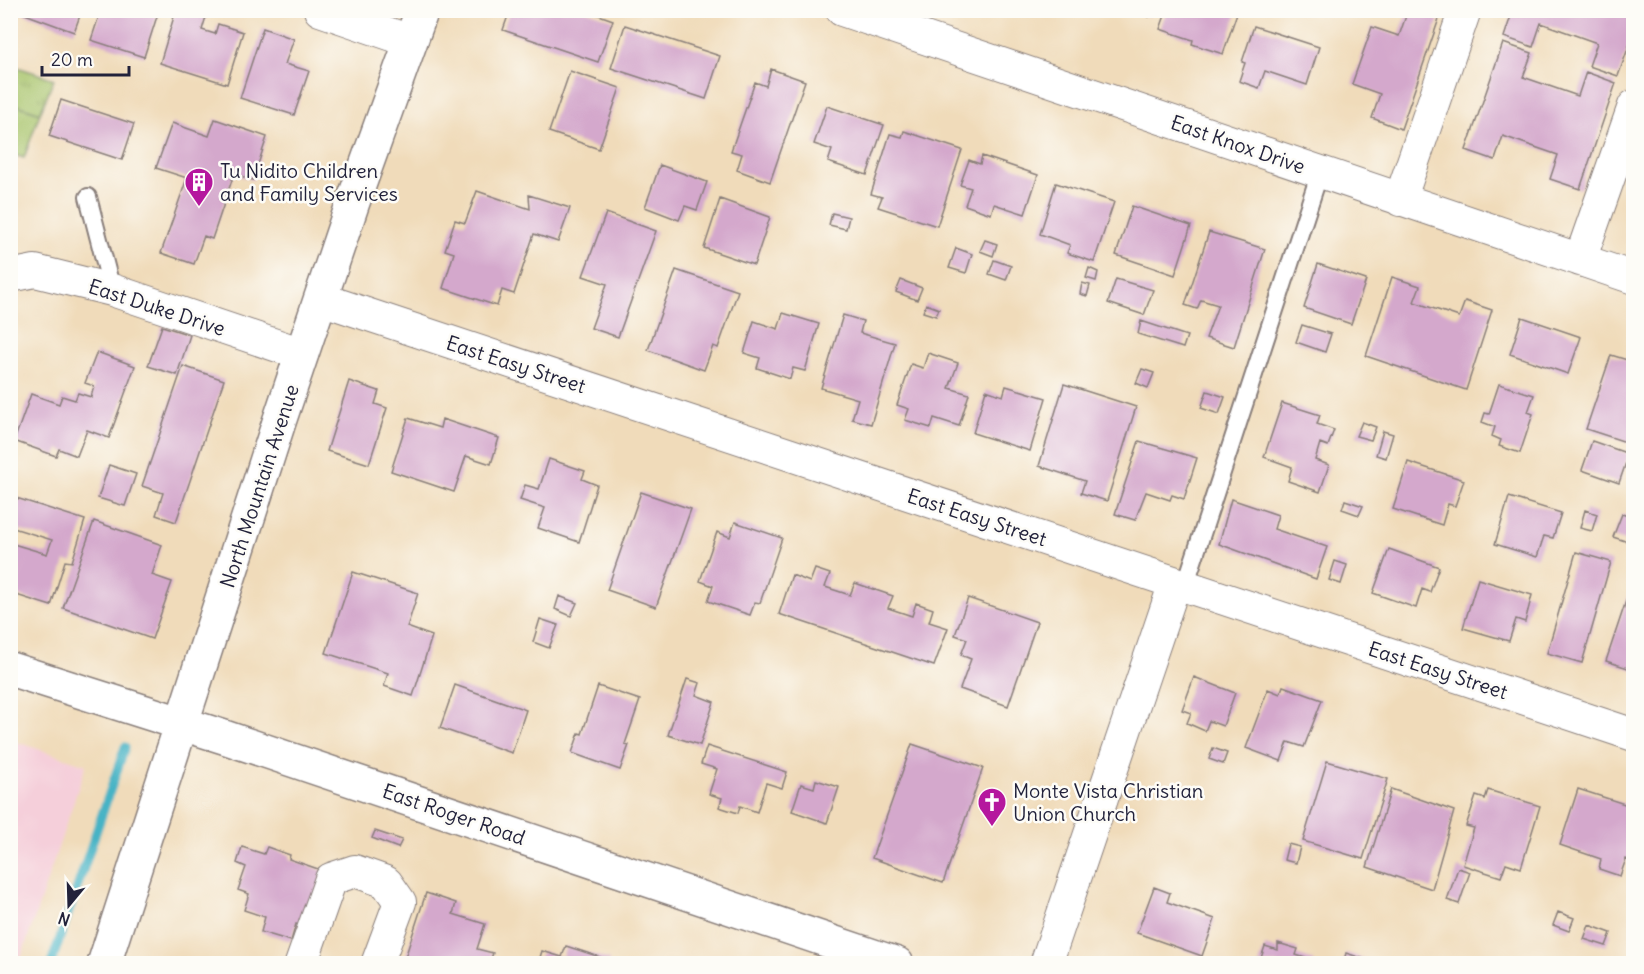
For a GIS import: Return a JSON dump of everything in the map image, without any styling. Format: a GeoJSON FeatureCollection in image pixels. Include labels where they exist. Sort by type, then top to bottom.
{"type":"FeatureCollection","features":[{"type":"Feature","properties":{"kind":"street"},"geometry":{"type":"LineString","coordinates":[[320,10],[410,41]]}},
{"type":"Feature","properties":{"kind":"street","name":"North Mountain Avenue"},"geometry":{"type":"LineString","coordinates":[[104,963],[352,202],[422,10]]}},
{"type":"Feature","properties":{"kind":"street","name":"East Knox Drive"},"geometry":{"type":"LineString","coordinates":[[842,10],[1634,278]]}},
{"type":"Feature","properties":{"kind":"street"},"geometry":{"type":"LineString","coordinates":[[1400,200],[1465,10]]}},
{"type":"Feature","properties":{"kind":"street"},"geometry":{"type":"LineString","coordinates":[[1580,260],[1634,105]]}},
{"type":"Feature","properties":{"kind":"street","name":"East Duke Drive"},"geometry":{"type":"LineString","coordinates":[[10,276],[35,271],[112,290],[302,354]]}},
{"type":"Feature","properties":{"kind":"street","name":"East Easy Street"},"geometry":{"type":"LineString","coordinates":[[321,299],[1634,735]]}},
{"type":"Feature","properties":{"kind":"street"},"geometry":{"type":"LineString","coordinates":[[1046,963],[1180,584]]}},
{"type":"Feature","properties":{"kind":"street","name":"East Roger Road"},"geometry":{"type":"LineString","coordinates":[[10,669],[182,723],[897,963]]}},
{"type":"Feature","properties":{"kind":"street"},"geometry":{"type":"LineString","coordinates":[[301,963],[331,879],[355,871],[386,882],[400,902],[378,963]]}},
{"type":"Feature","properties":{"kind":"lane"},"geometry":{"type":"LineString","coordinates":[[1180,584],[1320,172]]}},
{"type":"Feature","properties":{"kind":"lane"},"geometry":{"type":"LineString","coordinates":[[88,197],[112,290]]}},
{"type":"Feature","properties":{"kind":"shaded area"},"geometry":{"type":"Polygon","coordinates":[[[11,740],[86,765],[19,964],[10,963],[11,740]]]}},
{"type":"Feature","properties":{"kind":"green space"},"geometry":{"type":"Polygon","coordinates":[[[11,65],[54,79],[40,113],[11,103],[11,65]]]}},
{"type":"Feature","properties":{"kind":"green space"},"geometry":{"type":"Polygon","coordinates":[[[11,103],[40,113],[24,158],[11,154],[11,103]]]}},
{"type":"Feature","properties":{"kind":"building"},"geometry":{"type":"Polygon","coordinates":[[[14,10],[82,10],[74,32],[14,10]]]}},
{"type":"Feature","properties":{"kind":"building"},"geometry":{"type":"Polygon","coordinates":[[[101,10],[159,10],[144,57],[91,40],[101,10]]]}},
{"type":"Feature","properties":{"kind":"building"},"geometry":{"type":"Polygon","coordinates":[[[176,10],[208,10],[202,30],[215,34],[218,24],[243,32],[227,84],[160,63],[176,10]]]}},
{"type":"Feature","properties":{"kind":"building"},"geometry":{"type":"Polygon","coordinates":[[[510,10],[585,10],[613,20],[598,62],[503,30],[510,10]]]}},
{"type":"Feature","properties":{"kind":"building"},"geometry":{"type":"Polygon","coordinates":[[[1133,10],[1152,10],[1149,17],[1133,10]]]}},
{"type":"Feature","properties":{"kind":"building"},"geometry":{"type":"Polygon","coordinates":[[[1167,10],[1238,10],[1223,54],[1192,44],[1193,40],[1160,29],[1167,10]]]}},
{"type":"Feature","properties":{"kind":"building"},"geometry":{"type":"Polygon","coordinates":[[[1408,10],[1442,10],[1401,129],[1372,118],[1380,94],[1352,84],[1372,27],[1399,36],[1408,10]]]}},
{"type":"Feature","properties":{"kind":"building"},"geometry":{"type":"Polygon","coordinates":[[[1513,10],[1634,10],[1634,32],[1618,76],[1589,66],[1597,43],[1541,23],[1533,47],[1504,37],[1513,10]]]}},
{"type":"Feature","properties":{"kind":"building"},"geometry":{"type":"Polygon","coordinates":[[[625,25],[720,56],[706,99],[611,68],[625,25]]]}},
{"type":"Feature","properties":{"kind":"building"},"geometry":{"type":"Polygon","coordinates":[[[1254,26],[1319,47],[1307,85],[1265,71],[1259,88],[1239,81],[1245,63],[1242,62],[1254,26]]]}},
{"type":"Feature","properties":{"kind":"building"},"geometry":{"type":"Polygon","coordinates":[[[263,28],[294,39],[285,64],[309,71],[294,115],[240,98],[263,28]]]}},
{"type":"Feature","properties":{"kind":"building"},"geometry":{"type":"Polygon","coordinates":[[[1503,43],[1532,53],[1523,77],[1578,96],[1586,72],[1616,83],[1580,189],[1550,179],[1558,155],[1503,136],[1495,160],[1466,150],[1503,43]]]}},
{"type":"Feature","properties":{"kind":"building"},"geometry":{"type":"Polygon","coordinates":[[[771,69],[805,81],[770,182],[737,170],[742,154],[731,151],[755,82],[766,86],[771,69]]]}},
{"type":"Feature","properties":{"kind":"building"},"geometry":{"type":"Polygon","coordinates":[[[570,71],[620,88],[599,149],[549,132],[570,71]]]}},
{"type":"Feature","properties":{"kind":"building"},"geometry":{"type":"Polygon","coordinates":[[[61,100],[134,124],[122,160],[49,136],[61,100]]]}},
{"type":"Feature","properties":{"kind":"building"},"geometry":{"type":"Polygon","coordinates":[[[827,106],[884,125],[867,175],[828,162],[832,150],[814,144],[827,106]]]}},
{"type":"Feature","properties":{"kind":"building","name":"Tu Nidito Children and Family Services"},"geometry":{"type":"Polygon","coordinates":[[[215,119],[267,137],[253,180],[234,174],[212,239],[204,236],[194,264],[161,253],[187,178],[156,168],[172,123],[209,136],[215,119]]]}},
{"type":"Feature","properties":{"kind":"building"},"geometry":{"type":"Polygon","coordinates":[[[904,131],[962,150],[937,226],[878,207],[882,197],[871,194],[890,134],[902,137],[904,131]]]}},
{"type":"Feature","properties":{"kind":"building"},"geometry":{"type":"Polygon","coordinates":[[[982,156],[1038,175],[1025,214],[994,204],[991,214],[965,205],[971,188],[960,185],[969,160],[980,164],[982,156]]]}},
{"type":"Feature","properties":{"kind":"building"},"geometry":{"type":"Polygon","coordinates":[[[660,165],[707,182],[697,210],[685,206],[679,220],[645,207],[660,165]]]}},
{"type":"Feature","properties":{"kind":"building"},"geometry":{"type":"Polygon","coordinates":[[[1056,183],[1114,202],[1094,262],[1067,253],[1070,245],[1040,234],[1056,183]]]}},
{"type":"Feature","properties":{"kind":"building"},"geometry":{"type":"Polygon","coordinates":[[[477,191],[530,209],[529,195],[570,208],[558,242],[534,234],[514,294],[502,290],[497,306],[443,288],[454,253],[445,250],[455,220],[465,223],[477,191]]]}},
{"type":"Feature","properties":{"kind":"building"},"geometry":{"type":"Polygon","coordinates":[[[720,199],[770,217],[754,265],[704,248],[720,199]]]}},
{"type":"Feature","properties":{"kind":"building"},"geometry":{"type":"Polygon","coordinates":[[[1132,206],[1191,226],[1175,275],[1116,255],[1132,206]]]}},
{"type":"Feature","properties":{"kind":"building"},"geometry":{"type":"Polygon","coordinates":[[[606,213],[656,231],[618,337],[591,328],[607,284],[583,276],[606,213]]]}},
{"type":"Feature","properties":{"kind":"building"},"geometry":{"type":"Polygon","coordinates":[[[832,213],[849,217],[846,229],[829,225],[832,213]]]}},
{"type":"Feature","properties":{"kind":"building"},"geometry":{"type":"Polygon","coordinates":[[[1209,232],[1265,249],[1234,347],[1206,338],[1218,305],[1201,300],[1197,309],[1185,305],[1209,232]]]}},
{"type":"Feature","properties":{"kind":"building"},"geometry":{"type":"Polygon","coordinates":[[[985,240],[997,244],[993,256],[980,251],[985,240]]]}},
{"type":"Feature","properties":{"kind":"building"},"geometry":{"type":"Polygon","coordinates":[[[956,248],[972,254],[966,273],[949,268],[956,248]]]}},
{"type":"Feature","properties":{"kind":"building"},"geometry":{"type":"Polygon","coordinates":[[[994,260],[1011,266],[1006,280],[989,274],[994,260]]]}},
{"type":"Feature","properties":{"kind":"building"},"geometry":{"type":"Polygon","coordinates":[[[1318,264],[1366,280],[1351,324],[1304,308],[1318,264]]]}},
{"type":"Feature","properties":{"kind":"building"},"geometry":{"type":"Polygon","coordinates":[[[1089,268],[1098,272],[1096,281],[1086,278],[1089,268]]]}},
{"type":"Feature","properties":{"kind":"building"},"geometry":{"type":"Polygon","coordinates":[[[676,270],[738,291],[718,348],[713,346],[704,370],[648,350],[676,270]]]}},
{"type":"Feature","properties":{"kind":"building"},"geometry":{"type":"Polygon","coordinates":[[[1392,277],[1420,286],[1414,302],[1459,317],[1465,301],[1492,310],[1466,390],[1366,356],[1392,277]]]}},
{"type":"Feature","properties":{"kind":"building"},"geometry":{"type":"Polygon","coordinates":[[[1116,279],[1153,290],[1144,315],[1108,303],[1116,279]]]}},
{"type":"Feature","properties":{"kind":"building"},"geometry":{"type":"Polygon","coordinates":[[[901,280],[922,288],[917,300],[896,292],[901,280]]]}},
{"type":"Feature","properties":{"kind":"building"},"geometry":{"type":"Polygon","coordinates":[[[1082,283],[1090,285],[1087,296],[1080,294],[1082,283]]]}},
{"type":"Feature","properties":{"kind":"building"},"geometry":{"type":"Polygon","coordinates":[[[926,304],[939,309],[936,316],[923,312],[926,304]]]}},
{"type":"Feature","properties":{"kind":"building"},"geometry":{"type":"Polygon","coordinates":[[[783,313],[819,324],[805,371],[793,368],[790,379],[757,368],[760,358],[744,353],[754,321],[778,329],[783,313]]]}},
{"type":"Feature","properties":{"kind":"building"},"geometry":{"type":"Polygon","coordinates":[[[843,315],[863,321],[860,333],[895,343],[871,424],[852,419],[858,399],[821,388],[843,315]]]}},
{"type":"Feature","properties":{"kind":"building"},"geometry":{"type":"Polygon","coordinates":[[[1522,317],[1581,337],[1568,374],[1510,354],[1522,317]]]}},
{"type":"Feature","properties":{"kind":"building"},"geometry":{"type":"Polygon","coordinates":[[[1141,321],[1187,336],[1183,348],[1138,334],[1141,321]]]}},
{"type":"Feature","properties":{"kind":"building"},"geometry":{"type":"Polygon","coordinates":[[[1302,325],[1331,334],[1325,352],[1296,342],[1302,325]]]}},
{"type":"Feature","properties":{"kind":"building"},"geometry":{"type":"Polygon","coordinates":[[[162,326],[190,335],[177,375],[148,366],[162,326]]]}},
{"type":"Feature","properties":{"kind":"building"},"geometry":{"type":"Polygon","coordinates":[[[97,352],[135,366],[109,438],[87,430],[77,456],[59,449],[56,456],[14,441],[31,394],[59,404],[62,396],[75,400],[78,393],[91,397],[94,386],[85,383],[97,352]]]}},
{"type":"Feature","properties":{"kind":"building"},"geometry":{"type":"Polygon","coordinates":[[[928,353],[958,363],[949,388],[969,394],[959,426],[934,418],[931,428],[905,420],[909,409],[897,405],[911,364],[923,368],[928,353]]]}},
{"type":"Feature","properties":{"kind":"building"},"geometry":{"type":"Polygon","coordinates":[[[1611,355],[1634,362],[1632,444],[1586,429],[1611,355]]]}},
{"type":"Feature","properties":{"kind":"building"},"geometry":{"type":"Polygon","coordinates":[[[183,366],[224,380],[176,522],[156,515],[163,493],[142,486],[183,366]]]}},
{"type":"Feature","properties":{"kind":"building"},"geometry":{"type":"Polygon","coordinates":[[[1142,369],[1154,373],[1148,388],[1136,383],[1142,369]]]}},
{"type":"Feature","properties":{"kind":"building"},"geometry":{"type":"Polygon","coordinates":[[[349,381],[379,391],[375,404],[387,408],[369,464],[327,451],[349,381]]]}},
{"type":"Feature","properties":{"kind":"building"},"geometry":{"type":"Polygon","coordinates":[[[1064,384],[1136,407],[1107,501],[1081,493],[1085,481],[1039,466],[1064,384]]]}},
{"type":"Feature","properties":{"kind":"building"},"geometry":{"type":"Polygon","coordinates":[[[1499,384],[1534,395],[1528,412],[1533,414],[1520,453],[1499,446],[1501,440],[1492,436],[1495,427],[1482,422],[1485,413],[1489,414],[1499,384]]]}},
{"type":"Feature","properties":{"kind":"building"},"geometry":{"type":"Polygon","coordinates":[[[1006,386],[1046,398],[1030,451],[973,433],[986,390],[1003,396],[1006,386]]]}},
{"type":"Feature","properties":{"kind":"building"},"geometry":{"type":"Polygon","coordinates":[[[1207,391],[1225,397],[1219,414],[1201,408],[1207,391]]]}},
{"type":"Feature","properties":{"kind":"building"},"geometry":{"type":"Polygon","coordinates":[[[1282,403],[1320,415],[1317,424],[1334,430],[1328,446],[1320,443],[1315,460],[1329,465],[1320,492],[1288,481],[1292,467],[1264,457],[1282,403]]]}},
{"type":"Feature","properties":{"kind":"building"},"geometry":{"type":"Polygon","coordinates":[[[408,418],[440,428],[442,419],[499,438],[491,464],[466,456],[454,492],[391,471],[408,418]]]}},
{"type":"Feature","properties":{"kind":"building"},"geometry":{"type":"Polygon","coordinates":[[[1362,422],[1376,427],[1371,440],[1356,436],[1362,422]]]}},
{"type":"Feature","properties":{"kind":"building"},"geometry":{"type":"Polygon","coordinates":[[[1383,431],[1393,434],[1386,458],[1376,455],[1383,431]]]}},
{"type":"Feature","properties":{"kind":"building"},"geometry":{"type":"Polygon","coordinates":[[[1139,441],[1197,458],[1184,499],[1172,495],[1170,500],[1146,492],[1135,520],[1115,514],[1139,441]]]}},
{"type":"Feature","properties":{"kind":"building"},"geometry":{"type":"Polygon","coordinates":[[[1592,441],[1629,454],[1619,483],[1582,470],[1592,441]]]}},
{"type":"Feature","properties":{"kind":"building"},"geometry":{"type":"Polygon","coordinates":[[[549,459],[585,471],[582,479],[597,485],[579,542],[538,528],[545,508],[520,500],[525,485],[539,489],[549,459]]]}},
{"type":"Feature","properties":{"kind":"building"},"geometry":{"type":"Polygon","coordinates":[[[1408,462],[1464,480],[1455,506],[1448,504],[1442,525],[1393,509],[1408,462]]]}},
{"type":"Feature","properties":{"kind":"building"},"geometry":{"type":"Polygon","coordinates":[[[109,465],[136,474],[125,506],[98,498],[109,465]]]}},
{"type":"Feature","properties":{"kind":"building"},"geometry":{"type":"Polygon","coordinates":[[[641,492],[691,509],[656,607],[607,590],[641,492]]]}},
{"type":"Feature","properties":{"kind":"building"},"geometry":{"type":"Polygon","coordinates":[[[10,496],[85,520],[72,562],[65,561],[51,606],[10,593],[10,543],[47,554],[52,540],[10,527],[10,496]]]}},
{"type":"Feature","properties":{"kind":"building"},"geometry":{"type":"Polygon","coordinates":[[[1509,497],[1561,513],[1553,538],[1544,536],[1537,557],[1495,544],[1509,497]]]}},
{"type":"Feature","properties":{"kind":"building"},"geometry":{"type":"Polygon","coordinates":[[[1231,499],[1278,515],[1274,529],[1327,547],[1316,579],[1219,544],[1231,499]]]}},
{"type":"Feature","properties":{"kind":"building"},"geometry":{"type":"Polygon","coordinates":[[[1345,500],[1363,506],[1359,515],[1342,509],[1345,500]]]}},
{"type":"Feature","properties":{"kind":"building"},"geometry":{"type":"Polygon","coordinates":[[[1585,510],[1597,514],[1592,531],[1580,528],[1585,510]]]}},
{"type":"Feature","properties":{"kind":"building"},"geometry":{"type":"Polygon","coordinates":[[[1622,514],[1634,518],[1634,544],[1613,537],[1622,514]]]}},
{"type":"Feature","properties":{"kind":"building"},"geometry":{"type":"Polygon","coordinates":[[[94,521],[162,545],[152,575],[172,582],[152,639],[63,608],[94,521]]]}},
{"type":"Feature","properties":{"kind":"building"},"geometry":{"type":"Polygon","coordinates":[[[735,522],[782,538],[760,603],[755,602],[750,615],[708,601],[713,586],[700,581],[717,532],[730,537],[735,522]]]}},
{"type":"Feature","properties":{"kind":"building"},"geometry":{"type":"Polygon","coordinates":[[[1389,549],[1439,567],[1430,592],[1422,589],[1416,608],[1373,593],[1389,549]]]}},
{"type":"Feature","properties":{"kind":"building"},"geometry":{"type":"Polygon","coordinates":[[[1576,552],[1611,562],[1582,663],[1547,653],[1576,552]]]}},
{"type":"Feature","properties":{"kind":"building"},"geometry":{"type":"Polygon","coordinates":[[[1335,561],[1347,565],[1341,584],[1329,580],[1335,561]]]}},
{"type":"Feature","properties":{"kind":"building"},"geometry":{"type":"Polygon","coordinates":[[[815,569],[830,574],[825,587],[850,595],[855,583],[893,596],[888,608],[912,616],[916,603],[933,609],[929,622],[948,628],[934,666],[779,614],[792,575],[810,582],[815,569]]]}},
{"type":"Feature","properties":{"kind":"building"},"geometry":{"type":"Polygon","coordinates":[[[353,572],[418,593],[407,627],[432,636],[413,696],[384,686],[388,673],[326,653],[353,572]]]}},
{"type":"Feature","properties":{"kind":"building"},"geometry":{"type":"Polygon","coordinates":[[[1478,579],[1532,595],[1525,622],[1516,619],[1509,641],[1463,628],[1478,579]]]}},
{"type":"Feature","properties":{"kind":"building"},"geometry":{"type":"Polygon","coordinates":[[[1630,589],[1634,590],[1634,670],[1606,661],[1630,589]]]}},
{"type":"Feature","properties":{"kind":"building"},"geometry":{"type":"Polygon","coordinates":[[[559,596],[577,603],[571,616],[555,609],[559,596]]]}},
{"type":"Feature","properties":{"kind":"building"},"geometry":{"type":"Polygon","coordinates":[[[968,598],[1037,622],[1008,706],[960,689],[971,659],[961,655],[967,639],[955,635],[968,598]]]}},
{"type":"Feature","properties":{"kind":"building"},"geometry":{"type":"Polygon","coordinates":[[[540,619],[558,625],[549,648],[533,642],[540,619]]]}},
{"type":"Feature","properties":{"kind":"building"},"geometry":{"type":"Polygon","coordinates":[[[1194,677],[1235,693],[1223,726],[1209,721],[1205,731],[1187,723],[1191,713],[1182,710],[1194,677]]]}},
{"type":"Feature","properties":{"kind":"building"},"geometry":{"type":"Polygon","coordinates":[[[687,679],[700,683],[696,695],[714,702],[700,745],[668,735],[687,679]]]}},
{"type":"Feature","properties":{"kind":"building"},"geometry":{"type":"Polygon","coordinates":[[[455,685],[526,710],[512,753],[440,728],[455,685]]]}},
{"type":"Feature","properties":{"kind":"building"},"geometry":{"type":"Polygon","coordinates":[[[598,686],[640,700],[625,744],[629,745],[620,770],[572,753],[579,733],[582,734],[598,686]]]}},
{"type":"Feature","properties":{"kind":"building"},"geometry":{"type":"Polygon","coordinates":[[[1283,686],[1322,700],[1304,747],[1288,742],[1281,761],[1246,748],[1268,689],[1280,694],[1283,686]]]}},
{"type":"Feature","properties":{"kind":"building"},"geometry":{"type":"Polygon","coordinates":[[[912,744],[983,768],[943,883],[872,858],[912,744]]]}},
{"type":"Feature","properties":{"kind":"building"},"geometry":{"type":"Polygon","coordinates":[[[707,746],[787,772],[782,788],[766,783],[757,812],[740,806],[738,813],[719,807],[722,798],[709,794],[717,769],[701,764],[707,746]]]}},
{"type":"Feature","properties":{"kind":"building"},"geometry":{"type":"Polygon","coordinates":[[[1213,748],[1227,753],[1223,764],[1209,759],[1213,748]]]}},
{"type":"Feature","properties":{"kind":"building"},"geometry":{"type":"Polygon","coordinates":[[[1327,761],[1388,779],[1363,859],[1303,841],[1327,761]]]}},
{"type":"Feature","properties":{"kind":"building"},"geometry":{"type":"Polygon","coordinates":[[[816,780],[839,787],[827,823],[792,811],[801,784],[814,788],[816,780]]]}},
{"type":"Feature","properties":{"kind":"building"},"geometry":{"type":"Polygon","coordinates":[[[1391,789],[1454,811],[1432,889],[1367,867],[1391,789]]]}},
{"type":"Feature","properties":{"kind":"building"},"geometry":{"type":"Polygon","coordinates":[[[1578,789],[1634,807],[1634,862],[1626,859],[1620,876],[1599,869],[1601,859],[1560,845],[1578,789]]]}},
{"type":"Feature","properties":{"kind":"building"},"geometry":{"type":"Polygon","coordinates":[[[1488,790],[1540,806],[1521,868],[1506,863],[1501,877],[1463,865],[1474,828],[1466,826],[1476,796],[1485,799],[1488,790]]]}},
{"type":"Feature","properties":{"kind":"building"},"geometry":{"type":"Polygon","coordinates":[[[375,831],[402,840],[398,848],[372,838],[375,831]]]}},
{"type":"Feature","properties":{"kind":"building"},"geometry":{"type":"Polygon","coordinates":[[[1288,844],[1300,847],[1296,863],[1284,860],[1288,844]]]}},
{"type":"Feature","properties":{"kind":"building"},"geometry":{"type":"Polygon","coordinates":[[[242,847],[264,854],[267,847],[290,855],[289,859],[324,871],[305,927],[296,924],[291,941],[261,932],[265,917],[244,910],[249,894],[238,890],[246,867],[237,863],[242,847]]]}},
{"type":"Feature","properties":{"kind":"building"},"geometry":{"type":"Polygon","coordinates":[[[1458,868],[1470,872],[1459,904],[1447,900],[1458,868]]]}},
{"type":"Feature","properties":{"kind":"building"},"geometry":{"type":"Polygon","coordinates":[[[1154,887],[1170,893],[1167,902],[1215,919],[1202,956],[1137,933],[1154,887]]]}},
{"type":"Feature","properties":{"kind":"building"},"geometry":{"type":"Polygon","coordinates":[[[426,893],[456,903],[453,914],[485,924],[477,949],[493,953],[489,964],[403,964],[426,893]]]}},
{"type":"Feature","properties":{"kind":"building"},"geometry":{"type":"Polygon","coordinates":[[[1558,912],[1574,918],[1569,931],[1553,925],[1558,912]]]}},
{"type":"Feature","properties":{"kind":"building"},"geometry":{"type":"Polygon","coordinates":[[[1589,925],[1611,933],[1606,946],[1584,939],[1589,925]]]}},
{"type":"Feature","properties":{"kind":"building"},"geometry":{"type":"Polygon","coordinates":[[[1278,943],[1298,949],[1296,955],[1314,961],[1313,964],[1259,964],[1265,946],[1278,950],[1278,943]]]}},
{"type":"Feature","properties":{"kind":"building"},"geometry":{"type":"Polygon","coordinates":[[[566,946],[609,960],[608,964],[538,964],[542,951],[562,957],[566,946]]]}},
{"type":"Feature","properties":{"kind":"building"},"geometry":{"type":"Polygon","coordinates":[[[1346,953],[1377,963],[1377,964],[1343,964],[1346,953]]]}},
{"type":"Feature","properties":{"kind":"waterway"},"geometry":{"type":"LineString","coordinates":[[51,964],[125,747]]}},
{"type":"Feature","properties":{"kind":"place","name":"Tu Nidito Children and Family Services"},"geometry":{"type":"Point","coordinates":[199,208]}},
{"type":"Feature","properties":{"kind":"place","name":"Monte Vista Christian Union Church"},"geometry":{"type":"Point","coordinates":[992,828]}}]}
